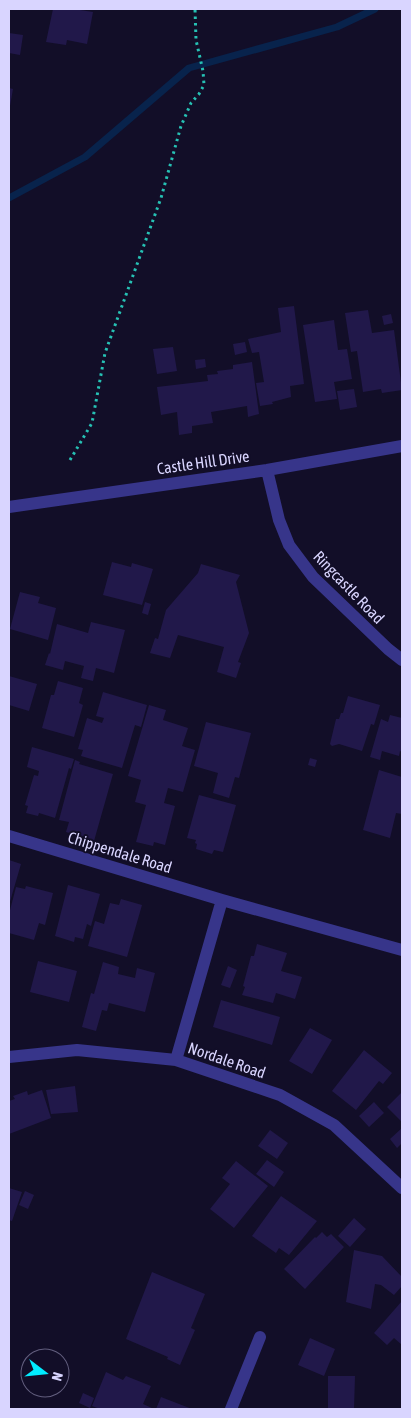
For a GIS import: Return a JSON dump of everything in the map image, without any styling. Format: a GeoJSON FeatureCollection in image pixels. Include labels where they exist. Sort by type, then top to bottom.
{"type":"FeatureCollection","features":[{"type":"Feature","properties":{"kind":"street","name":"Castle Hill Drive"},"geometry":{"type":"LineString","coordinates":[[9,507],[267,470],[402,446]]}},
{"type":"Feature","properties":{"kind":"street","name":"Ringcastle Road"},"geometry":{"type":"LineString","coordinates":[[267,470],[280,520],[290,545],[313,577],[388,649],[402,660]]}},
{"type":"Feature","properties":{"kind":"street","name":"Chippendale Road"},"geometry":{"type":"LineString","coordinates":[[9,836],[222,900],[402,950]]}},
{"type":"Feature","properties":{"kind":"street"},"geometry":{"type":"LineString","coordinates":[[176,1060],[222,900]]}},
{"type":"Feature","properties":{"kind":"street","name":"Nordale Road"},"geometry":{"type":"LineString","coordinates":[[9,1057],[78,1050],[176,1060],[280,1095],[334,1125],[402,1188]]}},
{"type":"Feature","properties":{"kind":"street"},"geometry":{"type":"LineString","coordinates":[[231,1409],[260,1337]]}},
{"type":"Feature","properties":{"kind":"path"},"geometry":{"type":"LineString","coordinates":[[70,460],[92,424],[105,353],[161,198],[181,126],[191,103],[204,85],[196,40],[195,9]]}},
{"type":"Feature","properties":{"kind":"building"},"geometry":{"type":"Polygon","coordinates":[[[53,9],[74,9],[93,12],[87,44],[67,40],[66,45],[46,42],[53,9]]]}},
{"type":"Feature","properties":{"kind":"building"},"geometry":{"type":"Polygon","coordinates":[[[9,33],[23,35],[20,55],[9,53],[9,33]]]}},
{"type":"Feature","properties":{"kind":"building"},"geometry":{"type":"Polygon","coordinates":[[[9,88],[13,89],[10,106],[9,106],[9,88]]]}},
{"type":"Feature","properties":{"kind":"building"},"geometry":{"type":"Polygon","coordinates":[[[294,306],[304,384],[290,386],[291,397],[272,402],[273,404],[260,406],[256,383],[264,382],[259,352],[252,353],[248,339],[281,332],[278,308],[294,306]]]}},
{"type":"Feature","properties":{"kind":"building"},"geometry":{"type":"Polygon","coordinates":[[[368,310],[372,333],[394,330],[402,390],[382,393],[381,389],[363,392],[357,351],[351,352],[345,313],[368,310]]]}},
{"type":"Feature","properties":{"kind":"building"},"geometry":{"type":"Polygon","coordinates":[[[391,314],[393,323],[384,325],[382,316],[391,314]]]}},
{"type":"Feature","properties":{"kind":"building"},"geometry":{"type":"Polygon","coordinates":[[[334,320],[338,350],[347,349],[352,379],[334,382],[337,399],[315,402],[303,325],[334,320]]]}},
{"type":"Feature","properties":{"kind":"building"},"geometry":{"type":"Polygon","coordinates":[[[245,342],[247,352],[235,355],[233,344],[245,342]]]}},
{"type":"Feature","properties":{"kind":"building"},"geometry":{"type":"Polygon","coordinates":[[[173,347],[177,371],[157,374],[153,349],[173,347]]]}},
{"type":"Feature","properties":{"kind":"building"},"geometry":{"type":"Polygon","coordinates":[[[205,359],[206,367],[196,369],[195,360],[205,359]]]}},
{"type":"Feature","properties":{"kind":"building"},"geometry":{"type":"Polygon","coordinates":[[[252,362],[259,414],[248,417],[247,406],[211,412],[213,423],[192,426],[192,433],[179,435],[177,412],[161,415],[157,387],[208,381],[207,375],[218,374],[217,371],[233,369],[233,365],[252,362]]]}},
{"type":"Feature","properties":{"kind":"building"},"geometry":{"type":"Polygon","coordinates":[[[354,389],[357,407],[340,410],[337,391],[354,389]]]}},
{"type":"Feature","properties":{"kind":"building"},"geometry":{"type":"Polygon","coordinates":[[[112,562],[131,567],[132,563],[153,569],[142,605],[103,595],[112,562]]]}},
{"type":"Feature","properties":{"kind":"building"},"geometry":{"type":"Polygon","coordinates":[[[201,564],[240,575],[236,582],[249,633],[238,662],[241,663],[236,678],[217,672],[224,647],[178,635],[170,658],[150,653],[155,638],[158,639],[166,610],[198,573],[201,564]]]}},
{"type":"Feature","properties":{"kind":"building"},"geometry":{"type":"Polygon","coordinates":[[[20,592],[40,597],[38,603],[56,608],[48,640],[10,629],[20,592]]]}},
{"type":"Feature","properties":{"kind":"building"},"geometry":{"type":"Polygon","coordinates":[[[145,602],[151,604],[148,615],[142,613],[145,602]]]}},
{"type":"Feature","properties":{"kind":"building"},"geometry":{"type":"Polygon","coordinates":[[[91,622],[125,630],[114,673],[96,668],[93,681],[81,678],[84,666],[65,661],[63,670],[45,665],[50,654],[57,624],[88,633],[91,622]]]}},
{"type":"Feature","properties":{"kind":"building"},"geometry":{"type":"Polygon","coordinates":[[[9,676],[37,684],[29,711],[9,705],[9,676]]]}},
{"type":"Feature","properties":{"kind":"building"},"geometry":{"type":"Polygon","coordinates":[[[58,681],[83,688],[79,703],[83,705],[74,737],[42,728],[51,695],[54,695],[58,681]]]}},
{"type":"Feature","properties":{"kind":"building"},"geometry":{"type":"Polygon","coordinates":[[[103,692],[147,705],[141,727],[135,725],[122,768],[81,756],[83,750],[78,749],[87,718],[102,723],[104,718],[96,716],[103,692]]]}},
{"type":"Feature","properties":{"kind":"building"},"geometry":{"type":"Polygon","coordinates":[[[348,696],[380,705],[374,725],[371,724],[362,751],[339,744],[332,746],[330,744],[336,719],[339,719],[341,713],[343,713],[348,696]]]}},
{"type":"Feature","properties":{"kind":"building"},"geometry":{"type":"Polygon","coordinates":[[[149,705],[166,710],[163,720],[188,728],[182,746],[195,750],[183,792],[168,788],[164,803],[175,806],[165,845],[154,842],[153,846],[136,842],[146,805],[135,802],[141,780],[128,776],[149,705]]]}},
{"type":"Feature","properties":{"kind":"building"},"geometry":{"type":"Polygon","coordinates":[[[390,715],[402,718],[402,752],[400,751],[399,756],[382,751],[380,760],[370,757],[381,719],[388,722],[390,715]]]}},
{"type":"Feature","properties":{"kind":"building"},"geometry":{"type":"Polygon","coordinates":[[[206,722],[251,733],[239,778],[235,777],[229,798],[213,793],[218,773],[194,766],[206,722]]]}},
{"type":"Feature","properties":{"kind":"building"},"geometry":{"type":"Polygon","coordinates":[[[32,747],[74,759],[71,769],[69,768],[55,818],[39,813],[38,816],[26,813],[28,806],[25,805],[34,775],[38,776],[39,771],[27,767],[32,747]]]}},
{"type":"Feature","properties":{"kind":"building"},"geometry":{"type":"Polygon","coordinates":[[[310,758],[317,760],[315,767],[308,765],[310,758]]]}},
{"type":"Feature","properties":{"kind":"building"},"geometry":{"type":"Polygon","coordinates":[[[75,760],[80,762],[79,764],[113,774],[94,841],[66,832],[69,822],[59,820],[75,760]]]}},
{"type":"Feature","properties":{"kind":"building"},"geometry":{"type":"Polygon","coordinates":[[[379,770],[402,777],[402,814],[396,813],[390,838],[363,830],[379,770]]]}},
{"type":"Feature","properties":{"kind":"building"},"geometry":{"type":"Polygon","coordinates":[[[199,795],[236,805],[223,852],[214,850],[212,854],[196,849],[196,840],[187,838],[199,795]]]}},
{"type":"Feature","properties":{"kind":"building"},"geometry":{"type":"Polygon","coordinates":[[[9,860],[21,864],[9,905],[9,860]]]}},
{"type":"Feature","properties":{"kind":"building"},"geometry":{"type":"Polygon","coordinates":[[[68,885],[100,894],[91,926],[87,924],[83,939],[75,937],[74,942],[55,936],[68,885]]]}},
{"type":"Feature","properties":{"kind":"building"},"geometry":{"type":"Polygon","coordinates":[[[26,886],[53,893],[45,925],[39,923],[34,940],[9,933],[9,914],[16,887],[25,889],[26,886]]]}},
{"type":"Feature","properties":{"kind":"building"},"geometry":{"type":"Polygon","coordinates":[[[121,899],[142,905],[127,957],[88,946],[95,921],[104,924],[110,903],[119,905],[121,899]]]}},
{"type":"Feature","properties":{"kind":"building"},"geometry":{"type":"Polygon","coordinates":[[[257,944],[287,953],[281,971],[302,977],[295,999],[276,993],[273,1003],[242,995],[251,956],[254,956],[257,944]]]}},
{"type":"Feature","properties":{"kind":"building"},"geometry":{"type":"Polygon","coordinates":[[[38,961],[77,971],[69,1002],[30,992],[38,961]]]}},
{"type":"Feature","properties":{"kind":"building"},"geometry":{"type":"Polygon","coordinates":[[[103,962],[119,967],[118,974],[135,978],[137,968],[155,973],[145,1012],[109,1003],[107,1011],[102,1010],[96,1031],[82,1027],[91,993],[94,994],[103,962]]]}},
{"type":"Feature","properties":{"kind":"building"},"geometry":{"type":"Polygon","coordinates":[[[228,966],[237,970],[230,988],[221,985],[228,966]]]}},
{"type":"Feature","properties":{"kind":"building"},"geometry":{"type":"Polygon","coordinates":[[[221,1000],[280,1017],[272,1045],[213,1027],[221,1000]]]}},
{"type":"Feature","properties":{"kind":"building"},"geometry":{"type":"Polygon","coordinates":[[[310,1028],[332,1040],[312,1074],[289,1061],[310,1028]]]}},
{"type":"Feature","properties":{"kind":"building"},"geometry":{"type":"Polygon","coordinates":[[[364,1050],[392,1073],[383,1084],[379,1081],[356,1110],[332,1091],[364,1050]]]}},
{"type":"Feature","properties":{"kind":"building"},"geometry":{"type":"Polygon","coordinates":[[[75,1086],[78,1112],[51,1114],[46,1090],[75,1086]]]}},
{"type":"Feature","properties":{"kind":"building"},"geometry":{"type":"Polygon","coordinates":[[[42,1090],[51,1118],[9,1134],[9,1101],[15,1099],[13,1096],[27,1091],[28,1095],[42,1090]]]}},
{"type":"Feature","properties":{"kind":"building"},"geometry":{"type":"Polygon","coordinates":[[[402,1092],[402,1120],[401,1121],[387,1107],[402,1092]]]}},
{"type":"Feature","properties":{"kind":"building"},"geometry":{"type":"Polygon","coordinates":[[[374,1102],[384,1113],[369,1127],[359,1116],[374,1102]]]}},
{"type":"Feature","properties":{"kind":"building"},"geometry":{"type":"Polygon","coordinates":[[[402,1128],[402,1143],[397,1148],[390,1139],[402,1128]]]}},
{"type":"Feature","properties":{"kind":"building"},"geometry":{"type":"Polygon","coordinates":[[[270,1130],[288,1143],[277,1159],[258,1146],[270,1130]]]}},
{"type":"Feature","properties":{"kind":"building"},"geometry":{"type":"Polygon","coordinates":[[[267,1160],[284,1172],[274,1187],[256,1174],[267,1160]]]}},
{"type":"Feature","properties":{"kind":"building"},"geometry":{"type":"Polygon","coordinates":[[[236,1161],[268,1186],[234,1228],[210,1209],[230,1184],[222,1178],[236,1161]]]}},
{"type":"Feature","properties":{"kind":"building"},"geometry":{"type":"Polygon","coordinates":[[[9,1188],[22,1192],[12,1221],[9,1220],[9,1188]]]}},
{"type":"Feature","properties":{"kind":"building"},"geometry":{"type":"Polygon","coordinates":[[[25,1191],[34,1195],[28,1209],[19,1205],[25,1191]]]}},
{"type":"Feature","properties":{"kind":"building"},"geometry":{"type":"Polygon","coordinates":[[[281,1196],[317,1221],[289,1255],[279,1248],[276,1253],[252,1236],[281,1196]]]}},
{"type":"Feature","properties":{"kind":"building"},"geometry":{"type":"Polygon","coordinates":[[[354,1218],[366,1229],[350,1247],[338,1236],[354,1218]]]}},
{"type":"Feature","properties":{"kind":"building"},"geometry":{"type":"Polygon","coordinates":[[[322,1232],[327,1237],[331,1234],[344,1247],[305,1289],[284,1269],[322,1232]]]}},
{"type":"Feature","properties":{"kind":"building"},"geometry":{"type":"Polygon","coordinates":[[[354,1250],[382,1256],[402,1277],[402,1286],[394,1295],[381,1285],[375,1284],[371,1309],[346,1302],[354,1250]]]}},
{"type":"Feature","properties":{"kind":"building"},"geometry":{"type":"Polygon","coordinates":[[[152,1272],[205,1294],[191,1328],[195,1330],[180,1365],[167,1359],[168,1357],[126,1339],[152,1272]]]}},
{"type":"Feature","properties":{"kind":"building"},"geometry":{"type":"Polygon","coordinates":[[[402,1301],[402,1345],[394,1338],[387,1345],[374,1333],[402,1301]]]}},
{"type":"Feature","properties":{"kind":"building"},"geometry":{"type":"Polygon","coordinates":[[[310,1338],[335,1349],[324,1376],[298,1365],[310,1338]]]}},
{"type":"Feature","properties":{"kind":"building"},"geometry":{"type":"Polygon","coordinates":[[[106,1372],[123,1380],[126,1376],[151,1386],[143,1404],[154,1409],[100,1409],[92,1406],[106,1372]]]}},
{"type":"Feature","properties":{"kind":"building"},"geometry":{"type":"Polygon","coordinates":[[[328,1376],[355,1376],[354,1409],[328,1409],[328,1376]]]}},
{"type":"Feature","properties":{"kind":"building"},"geometry":{"type":"Polygon","coordinates":[[[83,1393],[94,1398],[90,1408],[79,1403],[83,1393]]]}},
{"type":"Feature","properties":{"kind":"building"},"geometry":{"type":"Polygon","coordinates":[[[161,1397],[192,1409],[156,1409],[161,1397]]]}},
{"type":"Feature","properties":{"kind":"waterway"},"geometry":{"type":"LineString","coordinates":[[9,198],[85,157],[189,68],[337,27],[375,9]]}}]}
